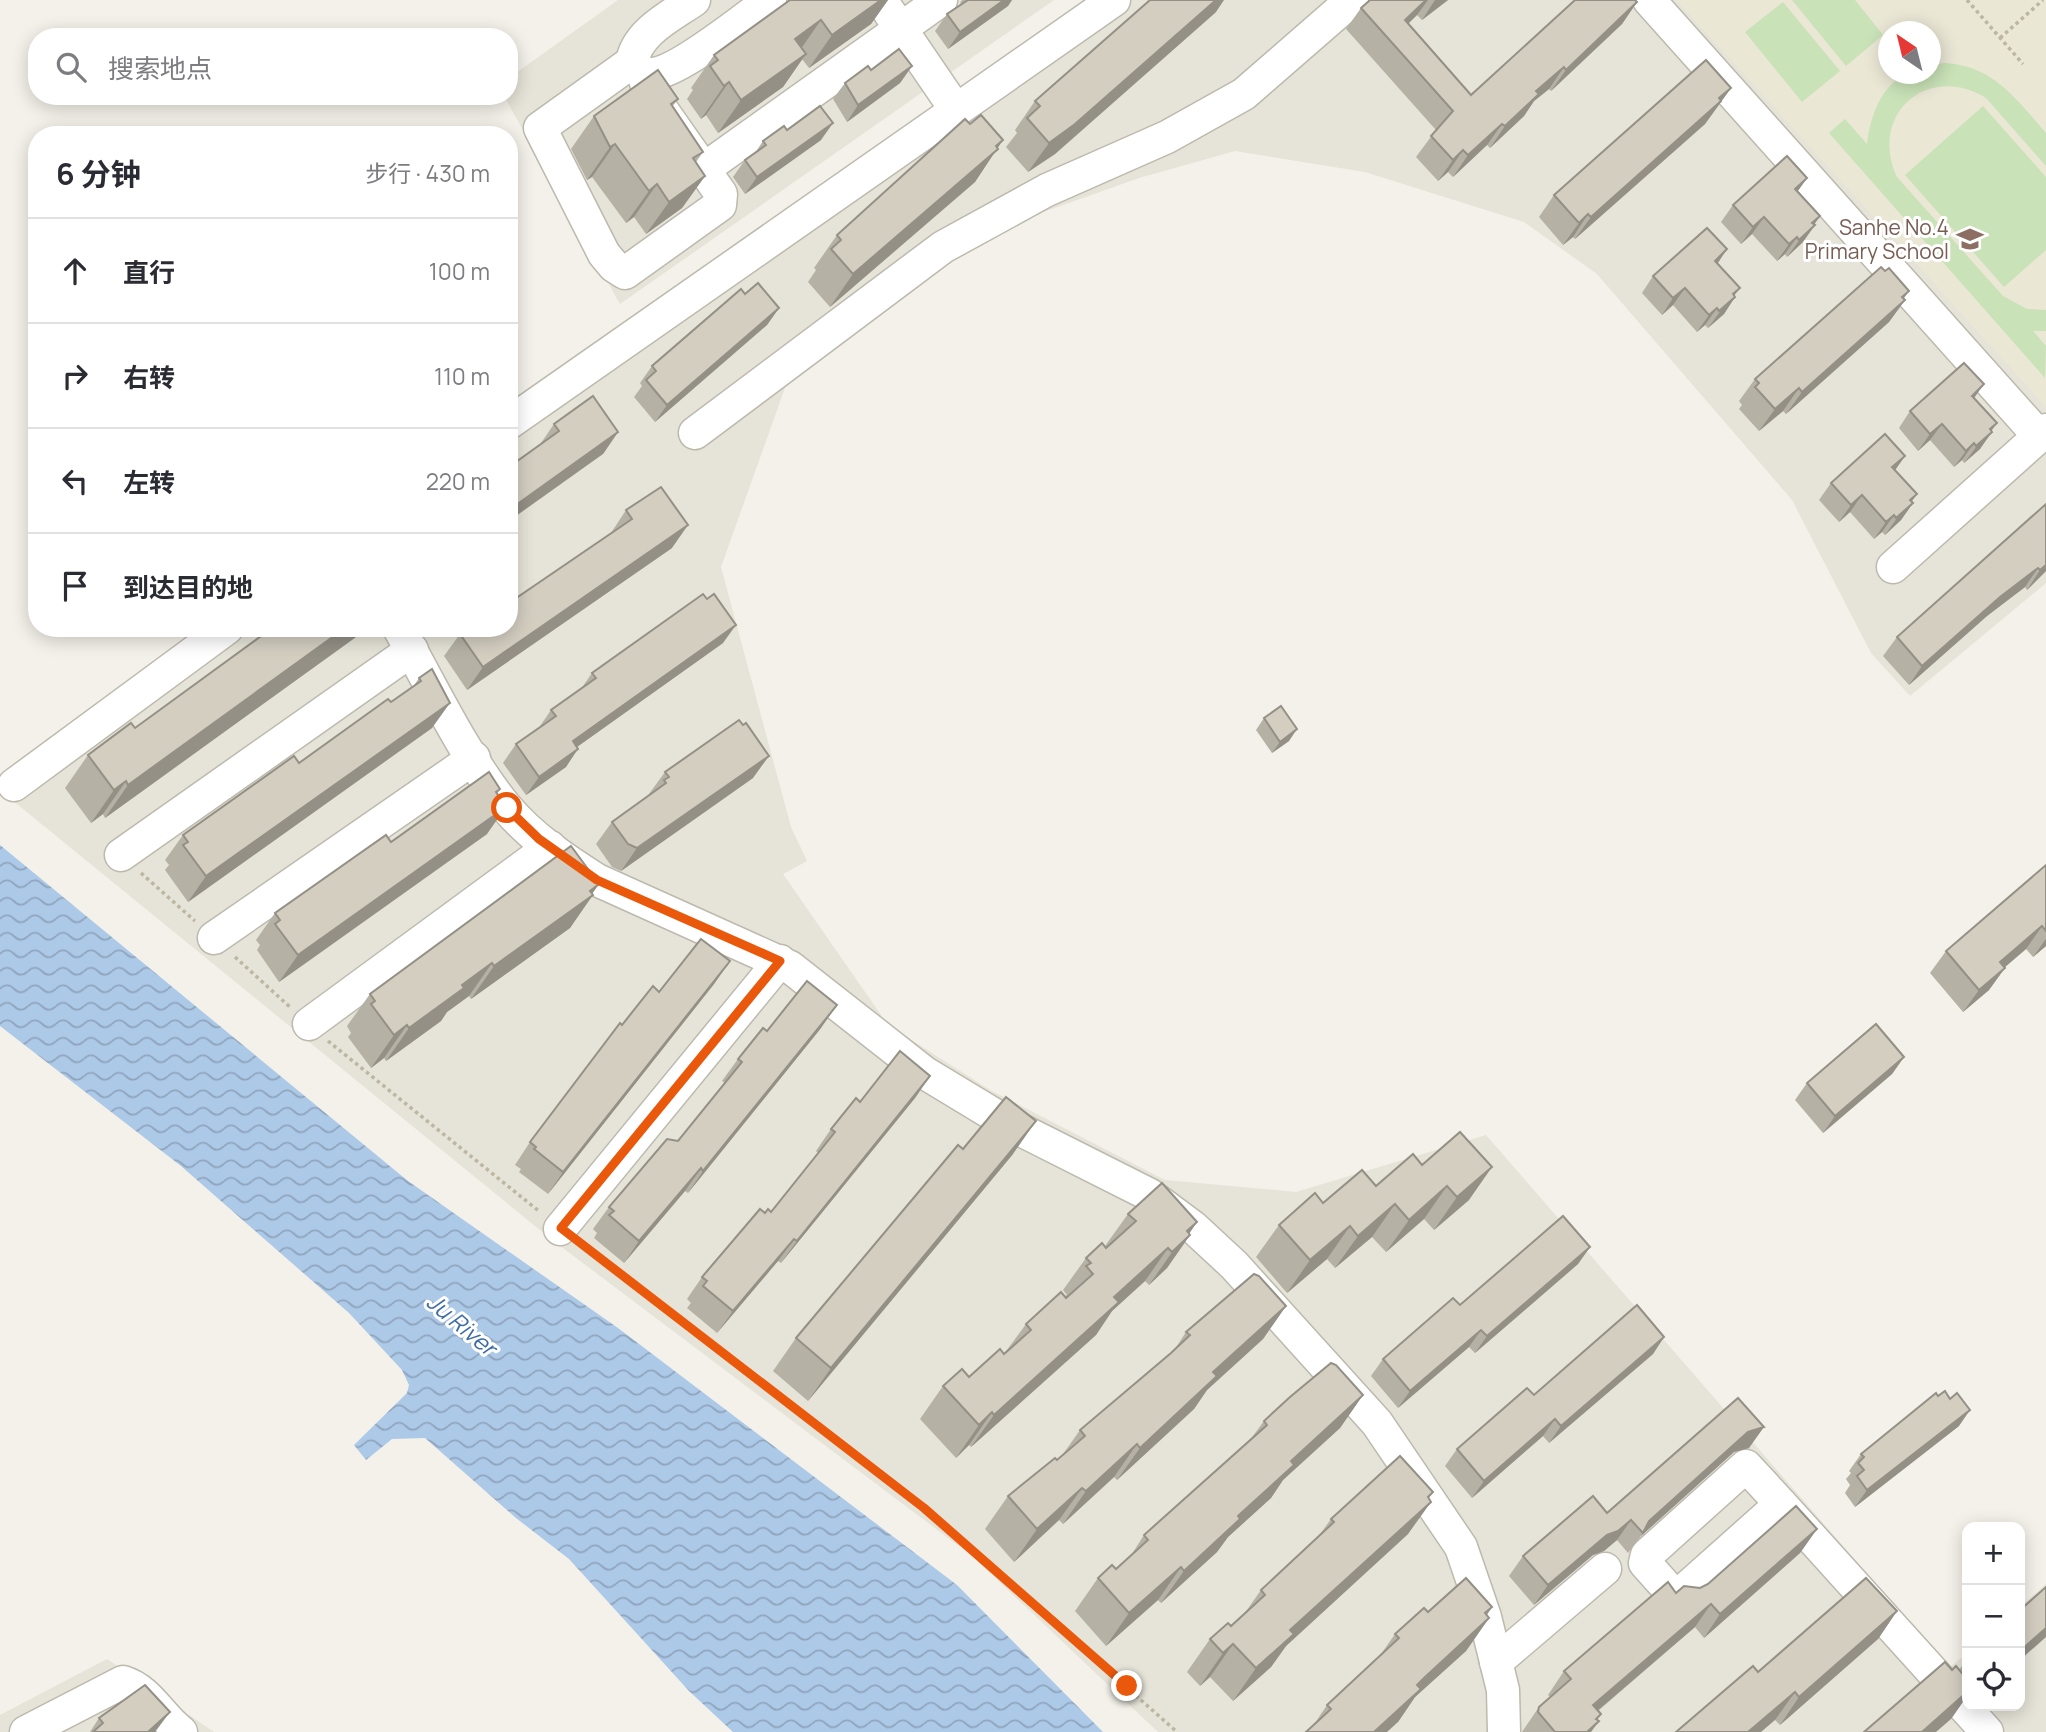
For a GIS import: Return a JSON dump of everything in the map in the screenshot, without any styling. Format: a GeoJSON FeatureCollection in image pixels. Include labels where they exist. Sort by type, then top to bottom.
{"type":"FeatureCollection","features":[{"type":"Feature","properties":{"kind":"street"},"geometry":{"type":"LineString","coordinates":[[694,0],[645,35],[634,50],[638,67],[648,90],[721,194],[720,205],[625,273],[614,266],[604,254],[540,128],[638,67],[671,70],[769,0]]}},
{"type":"Feature","properties":{"kind":"street"},"geometry":{"type":"LineString","coordinates":[[881,0],[956,110]]}},
{"type":"Feature","properties":{"kind":"street"},"geometry":{"type":"LineString","coordinates":[[705,169],[941,0]]}},
{"type":"Feature","properties":{"kind":"street"},"geometry":{"type":"LineString","coordinates":[[518,417],[1114,0]]}},
{"type":"Feature","properties":{"kind":"street"},"geometry":{"type":"LineString","coordinates":[[695,433],[943,247],[1047,190],[1167,137],[1244,94],[1352,0]]}},
{"type":"Feature","properties":{"kind":"street"},"geometry":{"type":"LineString","coordinates":[[1649,0],[2043,433],[1893,566]]}},
{"type":"Feature","properties":{"kind":"street"},"geometry":{"type":"LineString","coordinates":[[14,785],[215,637]]}},
{"type":"Feature","properties":{"kind":"street"},"geometry":{"type":"LineString","coordinates":[[121,855],[405,639],[474,758],[507,808],[550,847],[597,880],[780,961],[925,1073],[1011,1125],[1150,1195],[1193,1227],[1234,1265],[1377,1423],[1443,1518],[1471,1569],[1503,1690],[1504,1732]]}},
{"type":"Feature","properties":{"kind":"street"},"geometry":{"type":"LineString","coordinates":[[214,938],[474,758]]}},
{"type":"Feature","properties":{"kind":"street"},"geometry":{"type":"LineString","coordinates":[[309,1024],[550,847]]}},
{"type":"Feature","properties":{"kind":"street"},"geometry":{"type":"LineString","coordinates":[[561,1228],[780,961]]}},
{"type":"Feature","properties":{"kind":"street"},"geometry":{"type":"LineString","coordinates":[[1780,1503],[1987,1732]]}},
{"type":"Feature","properties":{"kind":"street"},"geometry":{"type":"LineString","coordinates":[[1496,1662],[1605,1569]]}},
{"type":"Feature","properties":{"kind":"street"},"geometry":{"type":"LineString","coordinates":[[26,1732],[123,1682],[139,1687],[163,1717],[181,1732]]}},
{"type":"Feature","properties":{"kind":"path"},"geometry":{"type":"LineString","coordinates":[[1966,0],[2023,64]]}},
{"type":"Feature","properties":{"kind":"path"},"geometry":{"type":"LineString","coordinates":[[2000,38],[2043,0]]}},
{"type":"Feature","properties":{"kind":"path"},"geometry":{"type":"LineString","coordinates":[[121,855],[356,1067],[924,1508],[1177,1732]]}},
{"type":"Feature","properties":{"kind":"shaded area"},"geometry":{"type":"Polygon","coordinates":[[[618,0],[1054,0],[620,304],[509,105],[518,105],[518,72],[618,0]]]}},
{"type":"Feature","properties":{"kind":"shaded area"},"geometry":{"type":"Polygon","coordinates":[[[1126,0],[1677,0],[2046,405],[2046,583],[1910,696],[1871,653],[1792,500],[1597,274],[1524,222],[1365,172],[1235,151],[1139,178],[1035,215],[972,244],[786,385],[721,567],[791,827],[807,861],[783,874],[888,1025],[990,1090],[1165,1180],[1296,1192],[1486,1135],[1949,1668],[1962,1657],[1962,1711],[2025,1711],[2025,1603],[2046,1584],[2046,1732],[1158,1732],[972,1556],[551,1239],[12,800],[238,637],[518,637],[518,435],[1126,0]]]}},
{"type":"Feature","properties":{"kind":"shaded area","name":"Sanhe No.4 Primary School"},"geometry":{"type":"Polygon","coordinates":[[[1677,0],[2046,0],[2045,406],[1677,0]]]}},
{"type":"Feature","properties":{"kind":"shaded area"},"geometry":{"type":"Polygon","coordinates":[[[107,1659],[214,1732],[0,1732],[0,1715],[107,1659]]]}},
{"type":"Feature","properties":{"kind":"green space"},"geometry":{"type":"Polygon","coordinates":[[[1792,0],[1855,0],[1878,29],[1878,39],[1846,66],[1792,0]]]}},
{"type":"Feature","properties":{"kind":"green space"},"geometry":{"type":"Polygon","coordinates":[[[1783,2],[1840,71],[1802,102],[1745,32],[1783,2]]]}},
{"type":"Feature","properties":{"kind":"green space"},"geometry":{"type":"Polygon","coordinates":[[[1941,64],[1962,65],[1991,78],[2014,97],[2046,133],[2046,166],[1986,98],[1964,89],[1943,86],[1924,91],[1908,101],[1897,115],[1890,133],[1890,154],[1897,177],[2003,296],[2027,309],[2046,310],[2046,331],[2033,331],[2046,346],[2045,378],[1829,133],[1845,119],[1867,144],[1878,103],[1890,86],[1941,84],[1941,64]]]}},
{"type":"Feature","properties":{"kind":"green space"},"geometry":{"type":"Polygon","coordinates":[[[1983,106],[2046,177],[2046,250],[2004,287],[1905,175],[1983,106]]]}},
{"type":"Feature","properties":{"kind":"water","name":"Ju River"},"geometry":{"type":"Polygon","coordinates":[[[0,845],[408,1181],[618,1328],[957,1585],[1103,1732],[733,1732],[689,1691],[569,1559],[516,1518],[425,1438],[392,1439],[366,1460],[354,1445],[407,1393],[409,1385],[402,1370],[349,1313],[181,1166],[0,1026],[0,845]]]}},
{"type":"Feature","properties":{"kind":"building"},"geometry":{"type":"Polygon","coordinates":[[[790,0],[881,0],[832,35],[821,20],[795,39],[806,54],[741,100],[729,82],[724,86],[710,66],[718,60],[714,55],[790,0]]]}},
{"type":"Feature","properties":{"kind":"building"},"geometry":{"type":"Polygon","coordinates":[[[968,0],[1004,0],[960,32],[947,14],[968,0]]]}},
{"type":"Feature","properties":{"kind":"building"},"geometry":{"type":"Polygon","coordinates":[[[1150,0],[1216,0],[1075,124],[1049,143],[1027,118],[1040,106],[1035,101],[1150,0]]]}},
{"type":"Feature","properties":{"kind":"building"},"geometry":{"type":"Polygon","coordinates":[[[1370,0],[1426,0],[1405,20],[1471,95],[1575,0],[1637,2],[1566,70],[1564,67],[1536,91],[1539,94],[1505,126],[1502,124],[1468,155],[1463,150],[1453,160],[1431,136],[1453,111],[1361,8],[1370,0]]]}},
{"type":"Feature","properties":{"kind":"building"},"geometry":{"type":"Polygon","coordinates":[[[899,49],[912,66],[858,105],[845,83],[868,66],[871,70],[899,49]]]}},
{"type":"Feature","properties":{"kind":"building"},"geometry":{"type":"Polygon","coordinates":[[[1706,60],[1731,88],[1719,98],[1721,101],[1591,217],[1588,214],[1579,223],[1554,195],[1706,60]]]}},
{"type":"Feature","properties":{"kind":"building"},"geometry":{"type":"Polygon","coordinates":[[[658,70],[678,99],[671,104],[703,152],[693,158],[705,176],[669,202],[657,184],[649,191],[615,144],[610,147],[594,116],[658,70]]]}},
{"type":"Feature","properties":{"kind":"building"},"geometry":{"type":"Polygon","coordinates":[[[820,106],[833,123],[757,177],[745,160],[766,145],[763,141],[784,126],[787,130],[820,106]]]}},
{"type":"Feature","properties":{"kind":"building"},"geometry":{"type":"Polygon","coordinates":[[[981,115],[1003,140],[996,146],[998,149],[853,274],[831,249],[841,240],[837,235],[965,119],[970,124],[981,115]]]}},
{"type":"Feature","properties":{"kind":"building"},"geometry":{"type":"Polygon","coordinates":[[[1787,156],[1807,178],[1795,189],[1820,216],[1812,223],[1815,225],[1799,240],[1797,237],[1789,244],[1764,217],[1753,227],[1733,205],[1787,156]]]}},
{"type":"Feature","properties":{"kind":"building"},"geometry":{"type":"Polygon","coordinates":[[[1707,228],[1727,249],[1715,261],[1740,288],[1733,294],[1735,297],[1719,311],[1717,308],[1709,315],[1685,288],[1673,298],[1653,276],[1707,228]]]}},
{"type":"Feature","properties":{"kind":"building"},"geometry":{"type":"Polygon","coordinates":[[[1881,267],[1885,271],[1889,268],[1909,291],[1902,297],[1905,300],[1802,392],[1799,388],[1775,409],[1755,387],[1759,383],[1755,379],[1881,267]]]}},
{"type":"Feature","properties":{"kind":"building"},"geometry":{"type":"Polygon","coordinates":[[[758,283],[779,308],[667,405],[646,380],[656,371],[652,366],[741,289],[745,294],[758,283]]]}},
{"type":"Feature","properties":{"kind":"building"},"geometry":{"type":"Polygon","coordinates":[[[1964,363],[1984,384],[1972,396],[1997,423],[1990,429],[1992,432],[1966,451],[1942,424],[1930,434],[1910,411],[1964,363]]]}},
{"type":"Feature","properties":{"kind":"building"},"geometry":{"type":"Polygon","coordinates":[[[593,396],[618,432],[518,504],[518,461],[559,431],[554,424],[593,396]]]}},
{"type":"Feature","properties":{"kind":"building"},"geometry":{"type":"Polygon","coordinates":[[[1885,434],[1905,456],[1892,467],[1917,494],[1910,500],[1913,503],[1896,518],[1894,515],[1886,522],[1862,495],[1851,505],[1831,483],[1885,434]]]}},
{"type":"Feature","properties":{"kind":"building"},"geometry":{"type":"Polygon","coordinates":[[[661,487],[688,525],[483,667],[462,637],[518,637],[518,597],[632,519],[626,510],[661,487]]]}},
{"type":"Feature","properties":{"kind":"building"},"geometry":{"type":"Polygon","coordinates":[[[2046,504],[2046,565],[2040,570],[2038,568],[2000,597],[1922,666],[1897,637],[2046,504]]]}},
{"type":"Feature","properties":{"kind":"building"},"geometry":{"type":"Polygon","coordinates":[[[703,594],[707,599],[714,594],[736,625],[573,741],[578,749],[539,777],[516,744],[556,716],[551,710],[596,678],[592,673],[703,594]]]}},
{"type":"Feature","properties":{"kind":"building"},"geometry":{"type":"Polygon","coordinates":[[[260,637],[333,637],[128,785],[126,781],[114,790],[88,755],[131,723],[135,728],[260,637]]]}},
{"type":"Feature","properties":{"kind":"building"},"geometry":{"type":"Polygon","coordinates":[[[432,669],[450,703],[206,876],[183,845],[188,842],[183,835],[294,756],[299,763],[388,699],[391,702],[421,681],[419,678],[432,669]]]}},
{"type":"Feature","properties":{"kind":"building"},"geometry":{"type":"Polygon","coordinates":[[[1281,706],[1297,729],[1280,742],[1264,718],[1281,706]]]}},
{"type":"Feature","properties":{"kind":"building"},"geometry":{"type":"Polygon","coordinates":[[[739,720],[743,725],[746,723],[769,756],[637,848],[628,844],[612,822],[666,783],[664,780],[669,777],[665,772],[739,720]]]}},
{"type":"Feature","properties":{"kind":"building"},"geometry":{"type":"Polygon","coordinates":[[[489,772],[500,789],[496,792],[506,807],[298,955],[275,924],[280,920],[275,913],[386,835],[391,842],[489,772]]]}},
{"type":"Feature","properties":{"kind":"building"},"geometry":{"type":"Polygon","coordinates":[[[571,846],[599,884],[590,891],[593,895],[494,966],[492,963],[462,985],[464,988],[409,1028],[407,1025],[394,1035],[371,1004],[375,1001],[370,994],[571,846]]]}},
{"type":"Feature","properties":{"kind":"building"},"geometry":{"type":"Polygon","coordinates":[[[2046,865],[2046,931],[2042,926],[2000,962],[2005,968],[1979,990],[1946,951],[2046,865]]]}},
{"type":"Feature","properties":{"kind":"building"},"geometry":{"type":"Polygon","coordinates":[[[701,939],[730,961],[563,1172],[534,1149],[536,1147],[530,1142],[620,1023],[622,1025],[653,986],[659,992],[701,939]]]}},
{"type":"Feature","properties":{"kind":"building"},"geometry":{"type":"Polygon","coordinates":[[[807,981],[837,1005],[703,1171],[701,1168],[639,1241],[609,1215],[614,1211],[609,1207],[667,1139],[678,1141],[742,1062],[738,1059],[763,1028],[767,1031],[807,981]]]}},
{"type":"Feature","properties":{"kind":"building"},"geometry":{"type":"Polygon","coordinates":[[[1876,1024],[1904,1057],[1835,1116],[1807,1083],[1876,1024]]]}},
{"type":"Feature","properties":{"kind":"building"},"geometry":{"type":"Polygon","coordinates":[[[900,1051],[930,1076],[797,1241],[794,1239],[733,1311],[703,1286],[707,1281],[702,1277],[760,1209],[765,1213],[768,1209],[771,1212],[835,1132],[831,1129],[856,1098],[860,1102],[900,1051]]]}},
{"type":"Feature","properties":{"kind":"building"},"geometry":{"type":"Polygon","coordinates":[[[1006,1097],[1036,1121],[831,1368],[796,1338],[958,1145],[963,1149],[1006,1097]]]}},
{"type":"Feature","properties":{"kind":"building"},"geometry":{"type":"Polygon","coordinates":[[[1460,1132],[1492,1167],[1457,1197],[1447,1186],[1409,1220],[1395,1204],[1358,1236],[1350,1226],[1310,1260],[1279,1225],[1315,1193],[1323,1203],[1362,1170],[1376,1186],[1413,1154],[1422,1165],[1460,1132]]]}},
{"type":"Feature","properties":{"kind":"building"},"geometry":{"type":"Polygon","coordinates":[[[1162,1183],[1197,1222],[1187,1231],[1190,1235],[1172,1252],[1168,1248],[1114,1297],[1119,1302],[994,1415],[992,1412],[979,1425],[943,1386],[962,1369],[969,1377],[1000,1349],[1004,1354],[1031,1330],[1026,1324],[1061,1292],[1066,1298],[1093,1274],[1086,1266],[1091,1263],[1086,1258],[1102,1243],[1106,1248],[1136,1221],[1128,1214],[1162,1183]]]}},
{"type":"Feature","properties":{"kind":"building"},"geometry":{"type":"Polygon","coordinates":[[[1563,1216],[1590,1247],[1487,1336],[1481,1330],[1410,1391],[1383,1359],[1453,1298],[1460,1305],[1563,1216]]]}},
{"type":"Feature","properties":{"kind":"building"},"geometry":{"type":"Polygon","coordinates":[[[1254,1274],[1259,1276],[1286,1306],[1213,1372],[1217,1376],[1140,1448],[1137,1444],[1086,1491],[1082,1488],[1037,1529],[1008,1496],[1085,1436],[1080,1430],[1171,1353],[1190,1335],[1186,1332],[1254,1274]]]}},
{"type":"Feature","properties":{"kind":"building"},"geometry":{"type":"Polygon","coordinates":[[[1637,1305],[1664,1337],[1561,1426],[1555,1419],[1484,1481],[1457,1449],[1527,1388],[1534,1395],[1637,1305]]]}},
{"type":"Feature","properties":{"kind":"building"},"geometry":{"type":"Polygon","coordinates":[[[1331,1363],[1336,1365],[1363,1395],[1291,1461],[1294,1465],[1238,1516],[1240,1519],[1184,1571],[1181,1567],[1129,1613],[1098,1578],[1112,1565],[1116,1569],[1148,1540],[1144,1535],[1267,1425],[1264,1421],[1290,1397],[1331,1363]]]}},
{"type":"Feature","properties":{"kind":"building"},"geometry":{"type":"Polygon","coordinates":[[[1945,1391],[1950,1399],[1957,1393],[1970,1410],[1867,1490],[1857,1476],[1864,1470],[1858,1463],[1864,1457],[1861,1454],[1936,1393],[1938,1396],[1945,1391]]]}},
{"type":"Feature","properties":{"kind":"building"},"geometry":{"type":"Polygon","coordinates":[[[1738,1398],[1764,1427],[1748,1432],[1649,1521],[1643,1533],[1631,1520],[1618,1531],[1607,1535],[1548,1585],[1523,1556],[1593,1496],[1607,1513],[1738,1398]]]}},
{"type":"Feature","properties":{"kind":"building"},"geometry":{"type":"Polygon","coordinates":[[[1400,1456],[1433,1492],[1428,1497],[1431,1502],[1290,1630],[1294,1634],[1256,1668],[1233,1644],[1223,1653],[1210,1639],[1228,1623],[1231,1626],[1265,1595],[1261,1590],[1334,1522],[1331,1519],[1400,1456]]]}},
{"type":"Feature","properties":{"kind":"building"},"geometry":{"type":"Polygon","coordinates":[[[1796,1506],[1817,1529],[1720,1614],[1711,1604],[1593,1705],[1601,1714],[1596,1719],[1599,1721],[1587,1732],[1555,1732],[1538,1712],[1539,1707],[1571,1679],[1564,1671],[1668,1582],[1676,1593],[1684,1586],[1700,1588],[1708,1584],[1796,1506]]]}},
{"type":"Feature","properties":{"kind":"building"},"geometry":{"type":"Polygon","coordinates":[[[1466,1578],[1492,1607],[1485,1613],[1489,1618],[1417,1685],[1421,1689],[1374,1732],[1306,1732],[1331,1709],[1327,1705],[1399,1638],[1395,1634],[1424,1608],[1428,1612],[1466,1578]]]}},
{"type":"Feature","properties":{"kind":"building"},"geometry":{"type":"Polygon","coordinates":[[[1866,1578],[1897,1611],[1799,1697],[1795,1692],[1748,1732],[1676,1732],[1753,1666],[1758,1672],[1866,1578]]]}},
{"type":"Feature","properties":{"kind":"building"},"geometry":{"type":"Polygon","coordinates":[[[2046,1587],[2046,1628],[2025,1647],[2025,1606],[2046,1587]]]}},
{"type":"Feature","properties":{"kind":"building"},"geometry":{"type":"Polygon","coordinates":[[[1945,1662],[1952,1670],[1956,1666],[1962,1673],[1962,1696],[1922,1732],[1864,1732],[1945,1662]]]}},
{"type":"Feature","properties":{"kind":"building"},"geometry":{"type":"Polygon","coordinates":[[[145,1685],[170,1712],[150,1732],[93,1732],[103,1723],[99,1718],[145,1685]]]}},
{"type":"Feature","properties":{"kind":"place","name":"Sanhe No.4 Primary School"},"geometry":{"type":"Point","coordinates":[1970,239]}},
{"type":"Feature","properties":{"kind":"route"},"geometry":{"type":"LineString","coordinates":[[507,808],[539,839],[597,880],[780,961],[561,1228],[740,1370],[924,1508],[1127,1686]]}}]}
